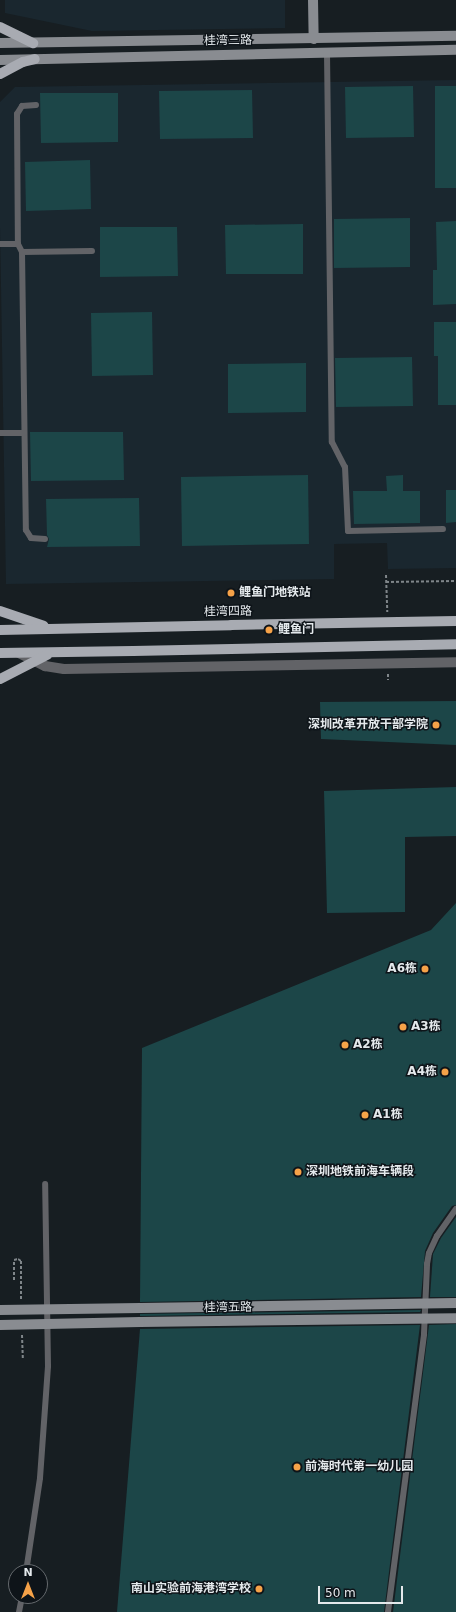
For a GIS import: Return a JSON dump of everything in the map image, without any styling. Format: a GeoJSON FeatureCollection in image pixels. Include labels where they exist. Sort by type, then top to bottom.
{"type":"FeatureCollection","features":[{"type":"Feature","properties":{"kind":"main road"},"geometry":{"type":"LineString","coordinates":[[0,27],[33,43]]}},
{"type":"Feature","properties":{"kind":"main road"},"geometry":{"type":"LineString","coordinates":[[0,74],[23,62],[35,59]]}},
{"type":"Feature","properties":{"kind":"main road"},"geometry":{"type":"LineString","coordinates":[[0,612],[55,629]]}},
{"type":"Feature","properties":{"kind":"main road","name":"桂湾四路"},"geometry":{"type":"LineString","coordinates":[[0,630],[456,621]]}},
{"type":"Feature","properties":{"kind":"main road"},"geometry":{"type":"LineString","coordinates":[[0,653],[456,644]]}},
{"type":"Feature","properties":{"kind":"main road"},"geometry":{"type":"LineString","coordinates":[[0,679],[53,652]]}},
{"type":"Feature","properties":{"kind":"street"},"geometry":{"type":"LineString","coordinates":[[313,0],[314,39]]}},
{"type":"Feature","properties":{"kind":"street","name":"桂湾三路"},"geometry":{"type":"LineString","coordinates":[[0,44],[456,36]]}},
{"type":"Feature","properties":{"kind":"street","name":"桂湾三路"},"geometry":{"type":"LineString","coordinates":[[0,60],[456,50]]}},
{"type":"Feature","properties":{"kind":"street"},"geometry":{"type":"LineString","coordinates":[[435,645],[456,648]]}},
{"type":"Feature","properties":{"kind":"street"},"geometry":{"type":"LineString","coordinates":[[19,653],[45,666],[64,669],[456,662]]}},
{"type":"Feature","properties":{"kind":"street","name":"桂湾五路"},"geometry":{"type":"LineString","coordinates":[[0,1310],[456,1303]]}},
{"type":"Feature","properties":{"kind":"street","name":"桂湾五路"},"geometry":{"type":"LineString","coordinates":[[0,1325],[456,1318]]}},
{"type":"Feature","properties":{"kind":"lane"},"geometry":{"type":"LineString","coordinates":[[327,53],[332,442],[345,467],[348,532],[443,529]]}},
{"type":"Feature","properties":{"kind":"lane"},"geometry":{"type":"LineString","coordinates":[[36,105],[22,106],[17,114],[18,244],[22,252],[26,530],[31,538],[45,539]]}},
{"type":"Feature","properties":{"kind":"lane"},"geometry":{"type":"LineString","coordinates":[[0,244],[18,244]]}},
{"type":"Feature","properties":{"kind":"lane"},"geometry":{"type":"LineString","coordinates":[[22,252],[92,251]]}},
{"type":"Feature","properties":{"kind":"lane"},"geometry":{"type":"LineString","coordinates":[[0,433],[24,433]]}},
{"type":"Feature","properties":{"kind":"lane"},"geometry":{"type":"LineString","coordinates":[[27,1564],[40,1478],[48,1366],[45,1184]]}},
{"type":"Feature","properties":{"kind":"lane"},"geometry":{"type":"LineString","coordinates":[[388,1612],[425,1318],[429,1253],[440,1231],[456,1209]]}},
{"type":"Feature","properties":{"kind":"path"},"geometry":{"type":"LineString","coordinates":[[386,582],[456,581]]}},
{"type":"Feature","properties":{"kind":"shaded area"},"geometry":{"type":"Polygon","coordinates":[[[5,0],[285,0],[285,28],[92,31],[5,13],[5,0]]]}},
{"type":"Feature","properties":{"kind":"shaded area"},"geometry":{"type":"Polygon","coordinates":[[[456,80],[456,568],[388,569],[387,543],[334,544],[334,579],[6,584],[0,226],[0,102],[15,87],[456,80]]]}},
{"type":"Feature","properties":{"kind":"building"},"geometry":{"type":"Polygon","coordinates":[[[413,86],[414,137],[346,138],[345,87],[413,86]]]}},
{"type":"Feature","properties":{"kind":"building"},"geometry":{"type":"Polygon","coordinates":[[[435,86],[456,86],[456,188],[435,188],[435,86]]]}},
{"type":"Feature","properties":{"kind":"building"},"geometry":{"type":"Polygon","coordinates":[[[252,90],[253,138],[160,139],[159,91],[252,90]]]}},
{"type":"Feature","properties":{"kind":"building"},"geometry":{"type":"Polygon","coordinates":[[[40,93],[118,93],[118,142],[41,143],[40,93]]]}},
{"type":"Feature","properties":{"kind":"building"},"geometry":{"type":"Polygon","coordinates":[[[90,160],[91,209],[26,211],[25,162],[90,160]]]}},
{"type":"Feature","properties":{"kind":"building"},"geometry":{"type":"Polygon","coordinates":[[[410,218],[410,267],[334,268],[334,219],[410,218]]]}},
{"type":"Feature","properties":{"kind":"building"},"geometry":{"type":"Polygon","coordinates":[[[456,221],[456,304],[433,305],[433,270],[437,270],[436,222],[456,221]]]}},
{"type":"Feature","properties":{"kind":"building"},"geometry":{"type":"Polygon","coordinates":[[[303,224],[303,274],[226,274],[225,225],[303,224]]]}},
{"type":"Feature","properties":{"kind":"building"},"geometry":{"type":"Polygon","coordinates":[[[100,227],[177,227],[178,276],[100,277],[100,227]]]}},
{"type":"Feature","properties":{"kind":"building"},"geometry":{"type":"Polygon","coordinates":[[[152,312],[153,375],[92,376],[91,313],[152,312]]]}},
{"type":"Feature","properties":{"kind":"building"},"geometry":{"type":"Polygon","coordinates":[[[434,322],[456,322],[456,405],[438,405],[438,356],[434,356],[434,322]]]}},
{"type":"Feature","properties":{"kind":"building"},"geometry":{"type":"Polygon","coordinates":[[[412,357],[413,406],[336,407],[335,358],[412,357]]]}},
{"type":"Feature","properties":{"kind":"building"},"geometry":{"type":"Polygon","coordinates":[[[306,363],[306,412],[228,413],[228,364],[306,363]]]}},
{"type":"Feature","properties":{"kind":"building"},"geometry":{"type":"Polygon","coordinates":[[[30,432],[123,432],[124,480],[31,481],[30,432]]]}},
{"type":"Feature","properties":{"kind":"building"},"geometry":{"type":"Polygon","coordinates":[[[308,475],[309,544],[182,546],[181,477],[308,475]]]}},
{"type":"Feature","properties":{"kind":"building"},"geometry":{"type":"Polygon","coordinates":[[[403,475],[403,491],[420,491],[420,523],[354,524],[353,491],[387,491],[386,476],[403,475]]]}},
{"type":"Feature","properties":{"kind":"building"},"geometry":{"type":"Polygon","coordinates":[[[446,490],[456,490],[456,522],[446,523],[446,490]]]}},
{"type":"Feature","properties":{"kind":"building"},"geometry":{"type":"Polygon","coordinates":[[[139,498],[140,546],[47,547],[49,539],[47,535],[46,499],[139,498]]]}},
{"type":"Feature","properties":{"kind":"building"},"geometry":{"type":"Polygon","coordinates":[[[456,701],[456,745],[321,739],[320,702],[456,701]]]}},
{"type":"Feature","properties":{"kind":"building"},"geometry":{"type":"Polygon","coordinates":[[[456,787],[456,836],[405,837],[405,912],[327,913],[324,791],[456,787]]]}},
{"type":"Feature","properties":{"kind":"building"},"geometry":{"type":"Polygon","coordinates":[[[456,903],[456,1205],[452,1206],[433,1233],[425,1251],[421,1297],[140,1302],[142,1048],[431,930],[456,903]]]}},
{"type":"Feature","properties":{"kind":"building"},"geometry":{"type":"Polygon","coordinates":[[[456,1217],[456,1297],[430,1297],[433,1254],[441,1238],[456,1217]]]}},
{"type":"Feature","properties":{"kind":"building"},"geometry":{"type":"Polygon","coordinates":[[[421,1310],[420,1312],[140,1316],[140,1314],[421,1310]]]}},
{"type":"Feature","properties":{"kind":"building"},"geometry":{"type":"Polygon","coordinates":[[[456,1324],[456,1612],[393,1612],[429,1325],[456,1324]]]}},
{"type":"Feature","properties":{"kind":"building"},"geometry":{"type":"Polygon","coordinates":[[[420,1325],[384,1612],[117,1612],[140,1329],[420,1325]]]}},
{"type":"Feature","properties":{"kind":"place","name":"鲤鱼门地铁站"},"geometry":{"type":"Point","coordinates":[231,593]}},
{"type":"Feature","properties":{"kind":"place","name":"鲤鱼门"},"geometry":{"type":"Point","coordinates":[269,630]}},
{"type":"Feature","properties":{"kind":"place","name":"深圳改革开放干部学院"},"geometry":{"type":"Point","coordinates":[436,725]}},
{"type":"Feature","properties":{"kind":"place","name":"A6栋"},"geometry":{"type":"Point","coordinates":[425,969]}},
{"type":"Feature","properties":{"kind":"place","name":"A3栋"},"geometry":{"type":"Point","coordinates":[403,1027]}},
{"type":"Feature","properties":{"kind":"place","name":"A2栋"},"geometry":{"type":"Point","coordinates":[345,1045]}},
{"type":"Feature","properties":{"kind":"place","name":"A4栋"},"geometry":{"type":"Point","coordinates":[445,1072]}},
{"type":"Feature","properties":{"kind":"place","name":"A1栋"},"geometry":{"type":"Point","coordinates":[365,1115]}},
{"type":"Feature","properties":{"kind":"place","name":"深圳地铁前海车辆段"},"geometry":{"type":"Point","coordinates":[298,1172]}},
{"type":"Feature","properties":{"kind":"place","name":"前海时代第一幼儿园"},"geometry":{"type":"Point","coordinates":[297,1467]}},
{"type":"Feature","properties":{"kind":"place","name":"南山实验前海港湾学校"},"geometry":{"type":"Point","coordinates":[259,1589]}}]}
